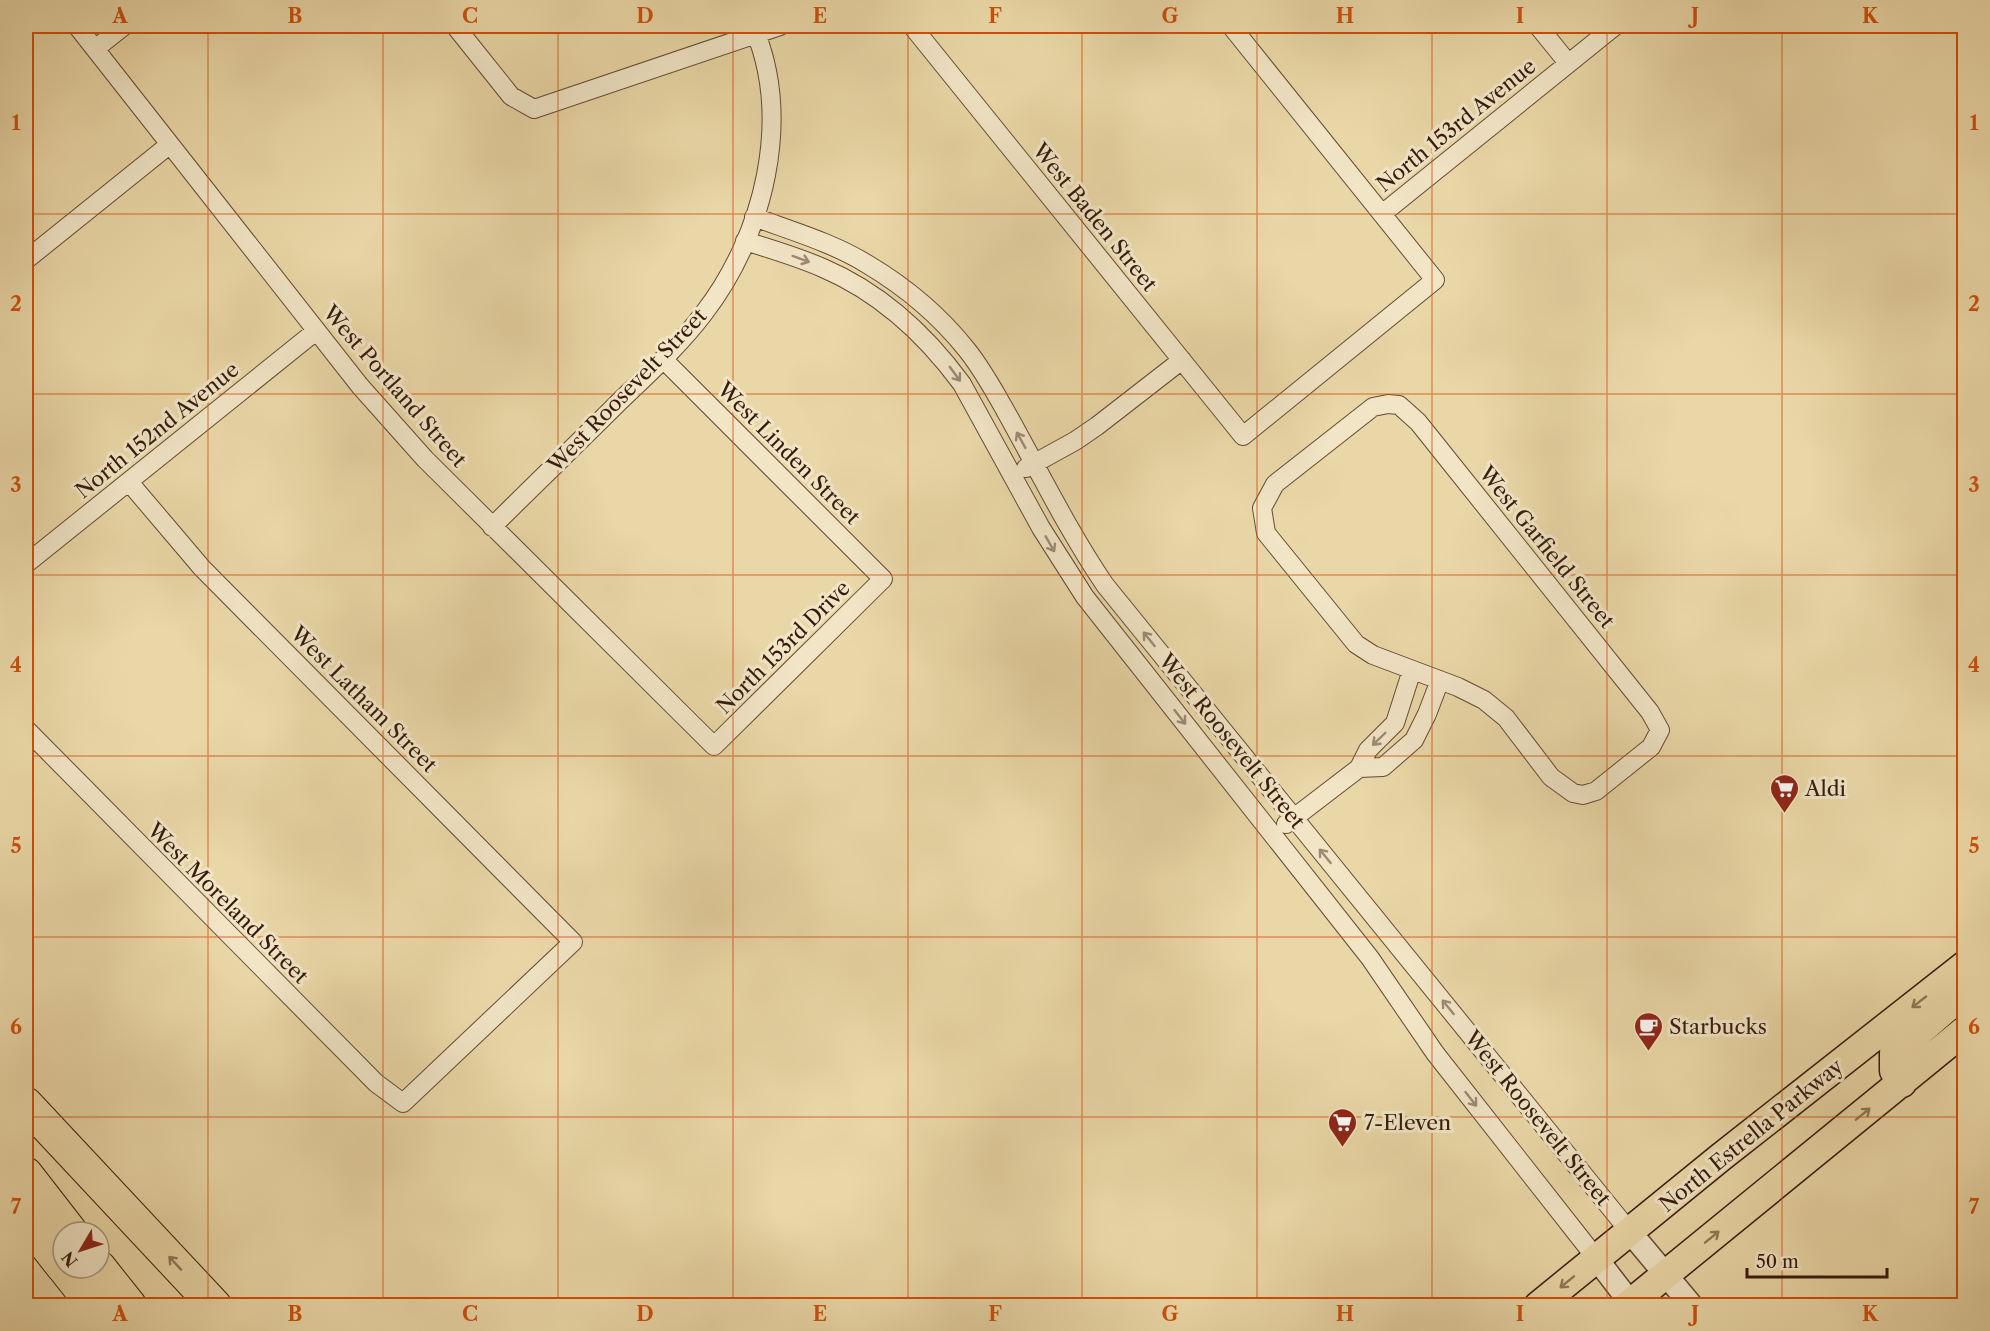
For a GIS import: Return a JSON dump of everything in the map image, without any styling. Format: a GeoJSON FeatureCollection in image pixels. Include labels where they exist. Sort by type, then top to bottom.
{"type":"FeatureCollection","features":[{"type":"Feature","properties":{"kind":"highway"},"geometry":{"type":"LineString","coordinates":[[26,1104],[215,1305]]}},
{"type":"Feature","properties":{"kind":"highway"},"geometry":{"type":"LineString","coordinates":[[26,1174],[62,1220]]}},
{"type":"Feature","properties":{"kind":"highway"},"geometry":{"type":"LineString","coordinates":[[26,1220],[51,1252]]}},
{"type":"Feature","properties":{"kind":"highway"},"geometry":{"type":"LineString","coordinates":[[73,1280],[94,1305]]}},
{"type":"Feature","properties":{"kind":"highway"},"geometry":{"type":"LineString","coordinates":[[110,1280],[130,1305]]}},
{"type":"Feature","properties":{"kind":"main road","name":"North Estrella Parkway"},"geometry":{"type":"LineString","coordinates":[[1538,1305],[1965,966]]}},
{"type":"Feature","properties":{"kind":"main road"},"geometry":{"type":"LineString","coordinates":[[1902,1083],[1894,1071],[1894,1053],[1965,993]]}},
{"type":"Feature","properties":{"kind":"main road"},"geometry":{"type":"LineString","coordinates":[[1630,1304],[1965,1031]]}},
{"type":"Feature","properties":{"kind":"street","name":"West Portland Street"},"geometry":{"type":"LineString","coordinates":[[77,26],[360,387],[425,459],[492,527],[714,746]]}},
{"type":"Feature","properties":{"kind":"street"},"geometry":{"type":"LineString","coordinates":[[95,49],[124,26]]}},
{"type":"Feature","properties":{"kind":"street"},"geometry":{"type":"LineString","coordinates":[[455,26],[511,96],[534,109],[754,29],[780,26]]}},
{"type":"Feature","properties":{"kind":"street","name":"West Baden Street"},"geometry":{"type":"LineString","coordinates":[[912,26],[1243,436],[1435,280],[1382,214]]}},
{"type":"Feature","properties":{"kind":"street"},"geometry":{"type":"LineString","coordinates":[[1231,26],[1382,214]]}},
{"type":"Feature","properties":{"kind":"street"},"geometry":{"type":"LineString","coordinates":[[1538,26],[1568,63]]}},
{"type":"Feature","properties":{"kind":"street","name":"North 153rd Avenue"},"geometry":{"type":"LineString","coordinates":[[1382,214],[1616,26]]}},
{"type":"Feature","properties":{"kind":"street","name":"West Roosevelt Street"},"geometry":{"type":"LineString","coordinates":[[492,527],[663,359],[704,314],[745,241],[766,177],[771,131],[770,99],[765,66],[754,29]]}},
{"type":"Feature","properties":{"kind":"street"},"geometry":{"type":"LineString","coordinates":[[26,260],[169,145]]}},
{"type":"Feature","properties":{"kind":"street","name":"West Roosevelt Street"},"geometry":{"type":"LineString","coordinates":[[754,217],[867,263],[938,318],[968,350],[1073,534],[1105,585],[1630,1232],[1692,1305]]}},
{"type":"Feature","properties":{"kind":"street","name":"West Roosevelt Street"},"geometry":{"type":"LineString","coordinates":[[745,241],[823,268],[864,290],[900,316],[937,352],[962,384],[1060,560],[1085,597],[1370,958],[1435,1053],[1630,1304]]}},
{"type":"Feature","properties":{"kind":"street","name":"North 152nd Avenue"},"geometry":{"type":"LineString","coordinates":[[26,564],[316,331]]}},
{"type":"Feature","properties":{"kind":"street","name":"West Linden Street"},"geometry":{"type":"LineString","coordinates":[[663,359],[883,579]]}},
{"type":"Feature","properties":{"kind":"street"},"geometry":{"type":"LineString","coordinates":[[1012,475],[1075,441],[1182,360]]}},
{"type":"Feature","properties":{"kind":"street","name":"West Garfield Street"},"geometry":{"type":"LineString","coordinates":[[1412,670],[1372,655],[1356,644],[1266,533],[1262,508],[1275,484],[1373,407],[1388,404],[1399,405],[1418,422],[1642,703],[1660,730],[1651,747],[1596,791],[1584,795],[1573,793],[1551,777],[1506,718],[1484,700],[1440,680]]}},
{"type":"Feature","properties":{"kind":"street","name":"West Latham Street"},"geometry":{"type":"LineString","coordinates":[[129,482],[202,568],[573,942],[403,1103]]}},
{"type":"Feature","properties":{"kind":"street","name":"North 153rd Drive"},"geometry":{"type":"LineString","coordinates":[[714,746],[883,579]]}},
{"type":"Feature","properties":{"kind":"street"},"geometry":{"type":"LineString","coordinates":[[1274,835],[1359,768],[1368,750],[1395,723],[1412,670],[1440,680],[1414,740],[1383,767],[1359,768]]}},
{"type":"Feature","properties":{"kind":"street"},"geometry":{"type":"LineString","coordinates":[[1397,719],[1420,730]]}},
{"type":"Feature","properties":{"kind":"street","name":"West Moreland Street"},"geometry":{"type":"LineString","coordinates":[[26,729],[376,1083],[403,1103]]}},
{"type":"Feature","properties":{"kind":"place","name":"Aldi"},"geometry":{"type":"Point","coordinates":[1784,814]}},
{"type":"Feature","properties":{"kind":"place","name":"Starbucks"},"geometry":{"type":"Point","coordinates":[1648,1052]}},
{"type":"Feature","properties":{"kind":"place","name":"7-Eleven"},"geometry":{"type":"Point","coordinates":[1343,1148]}}]}
